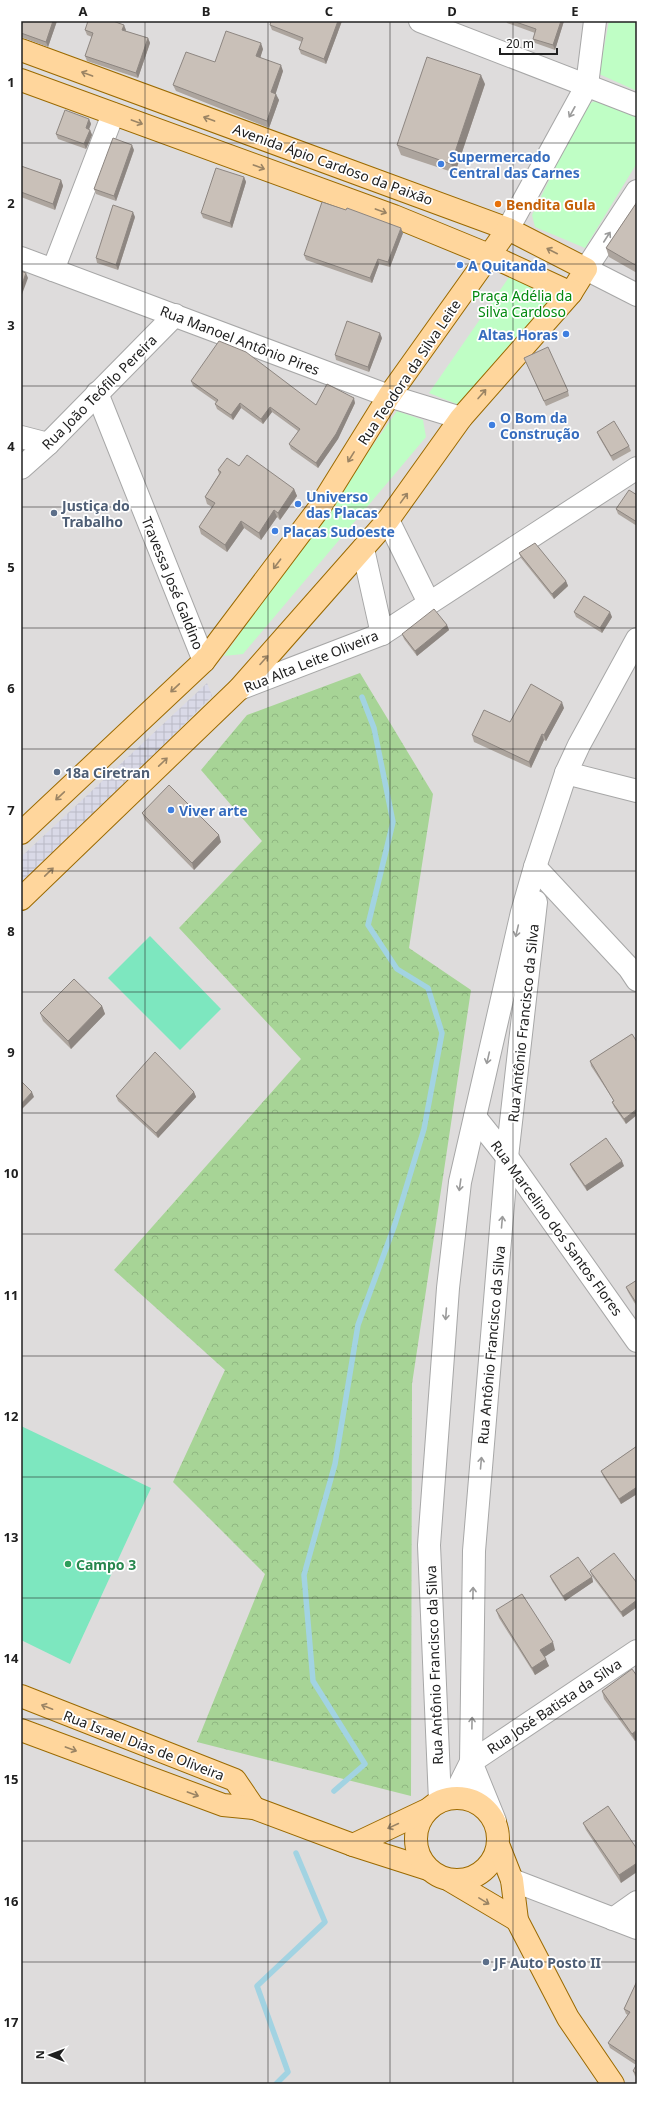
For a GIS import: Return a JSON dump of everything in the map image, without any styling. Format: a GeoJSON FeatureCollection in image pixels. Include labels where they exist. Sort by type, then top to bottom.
{"type":"FeatureCollection","features":[{"type":"Feature","properties":{"kind":"main road","name":"Avenida Ápio Cardoso da Paixão"},"geometry":{"type":"LineString","coordinates":[[21,50],[508,229],[586,269]]}},
{"type":"Feature","properties":{"kind":"main road"},"geometry":{"type":"LineString","coordinates":[[44,88],[54,62]]}},
{"type":"Feature","properties":{"kind":"main road","name":"Avenida Ápio Cardoso da Paixão"},"geometry":{"type":"LineString","coordinates":[[21,80],[394,216],[489,255],[571,293]]}},
{"type":"Feature","properties":{"kind":"main road","name":"Rua Teodora da Silva Leite"},"geometry":{"type":"LineString","coordinates":[[204,661],[320,507],[389,396],[508,229]]}},
{"type":"Feature","properties":{"kind":"main road"},"geometry":{"type":"LineString","coordinates":[[239,689],[388,520],[461,418],[571,293],[586,269]]}},
{"type":"Feature","properties":{"kind":"main road"},"geometry":{"type":"LineString","coordinates":[[21,834],[204,661]]}},
{"type":"Feature","properties":{"kind":"main road","name":"Rua Alta Leite Oliveira"},"geometry":{"type":"LineString","coordinates":[[21,899],[239,689]]}},
{"type":"Feature","properties":{"kind":"main road","name":"Rua Israel Dias de Oliveira"},"geometry":{"type":"LineString","coordinates":[[21,1696],[235,1780],[254,1808]]}},
{"type":"Feature","properties":{"kind":"main road","name":"Rua Israel Dias de Oliveira"},"geometry":{"type":"LineString","coordinates":[[21,1730],[222,1805],[254,1808],[353,1845],[428,1869]]}},
{"type":"Feature","properties":{"kind":"main road"},"geometry":{"type":"LineString","coordinates":[[353,1845],[440,1803],[478,1802],[495,1821],[499,1847],[512,1880],[517,1920],[568,2018],[613,2084]]}},
{"type":"Feature","properties":{"kind":"main road"},"geometry":{"type":"LineString","coordinates":[[440,1803],[420,1820],[416,1846],[428,1869],[517,1920]]}},
{"type":"Feature","properties":{"kind":"main road"},"geometry":{"type":"LineString","coordinates":[[451,1881],[464,1881],[487,1870],[499,1847]]}},
{"type":"Feature","properties":{"kind":"street"},"geometry":{"type":"LineString","coordinates":[[420,21],[637,105]]}},
{"type":"Feature","properties":{"kind":"street","name":"Rua Teodora da Silva Leite"},"geometry":{"type":"LineString","coordinates":[[508,229],[587,86],[595,21]]}},
{"type":"Feature","properties":{"kind":"street"},"geometry":{"type":"LineString","coordinates":[[53,270],[113,114]]}},
{"type":"Feature","properties":{"kind":"street"},"geometry":{"type":"LineString","coordinates":[[586,269],[637,191]]}},
{"type":"Feature","properties":{"kind":"street","name":"Rua Manoel Antônio Pires"},"geometry":{"type":"LineString","coordinates":[[21,258],[389,396],[461,418]]}},
{"type":"Feature","properties":{"kind":"street","name":"Avenida Ápio Cardoso da Paixão"},"geometry":{"type":"LineString","coordinates":[[586,269],[637,295]]}},
{"type":"Feature","properties":{"kind":"street","name":"Rua João Teófilo Pereira"},"geometry":{"type":"LineString","coordinates":[[21,468],[48,444],[175,315]]}},
{"type":"Feature","properties":{"kind":"street","name":"Travessa José Galdino"},"geometry":{"type":"LineString","coordinates":[[97,394],[204,661]]}},
{"type":"Feature","properties":{"kind":"street"},"geometry":{"type":"LineString","coordinates":[[21,437],[48,444]]}},
{"type":"Feature","properties":{"kind":"street","name":"Rua Alta Leite Oliveira"},"geometry":{"type":"LineString","coordinates":[[239,689],[382,634],[637,468]]}},
{"type":"Feature","properties":{"kind":"street"},"geometry":{"type":"LineString","coordinates":[[388,520],[428,603]]}},
{"type":"Feature","properties":{"kind":"street"},"geometry":{"type":"LineString","coordinates":[[363,549],[382,634]]}},
{"type":"Feature","properties":{"kind":"street","name":"Rua Antônio Francisco da Silva"},"geometry":{"type":"LineString","coordinates":[[440,1803],[429,1545],[449,1280],[460,1182],[522,912],[535,867],[566,773],[579,745],[637,639]]}},
{"type":"Feature","properties":{"kind":"street"},"geometry":{"type":"LineString","coordinates":[[566,773],[637,791]]}},
{"type":"Feature","properties":{"kind":"street"},"geometry":{"type":"LineString","coordinates":[[535,867],[629,968],[637,980]]}},
{"type":"Feature","properties":{"kind":"street","name":"Rua Antônio Francisco da Silva"},"geometry":{"type":"LineString","coordinates":[[495,1821],[472,1762],[474,1551],[508,1157],[538,889],[535,867]]}},
{"type":"Feature","properties":{"kind":"street","name":"Rua Marcelino dos Santos Flores"},"geometry":{"type":"LineString","coordinates":[[475,1117],[508,1157],[637,1341]]}},
{"type":"Feature","properties":{"kind":"street","name":"Rua José Batista da Silva"},"geometry":{"type":"LineString","coordinates":[[472,1762],[637,1650]]}},
{"type":"Feature","properties":{"kind":"street"},"geometry":{"type":"LineString","coordinates":[[440,1803],[472,1762]]}},
{"type":"Feature","properties":{"kind":"street"},"geometry":{"type":"LineString","coordinates":[[512,1880],[637,1928]]}},
{"type":"Feature","properties":{"kind":"street"},"geometry":{"type":"LineString","coordinates":[[613,1919],[637,1902]]}},
{"type":"Feature","properties":{"kind":"shaded area"},"geometry":{"type":"Polygon","coordinates":[[[21,21],[637,21],[637,2084],[21,2084],[21,21]]]}},
{"type":"Feature","properties":{"kind":"shaded area"},"geometry":{"type":"Polygon","coordinates":[[[207,683],[212,696],[21,890],[21,857],[207,683]]]}},
{"type":"Feature","properties":{"kind":"green space"},"geometry":{"type":"Polygon","coordinates":[[[609,21],[637,21],[637,91],[599,74],[609,21]]]}},
{"type":"Feature","properties":{"kind":"green space","name":"Praça Adélia da Silva Cardoso"},"geometry":{"type":"Polygon","coordinates":[[[602,98],[637,112],[637,163],[585,248],[535,227],[532,215],[586,105],[602,98]]]}},
{"type":"Feature","properties":{"kind":"green space","name":"Praça Adélia da Silva Cardoso"},"geometry":{"type":"Polygon","coordinates":[[[514,270],[566,293],[464,407],[429,393],[514,270]]]}},
{"type":"Feature","properties":{"kind":"green space"},"geometry":{"type":"Polygon","coordinates":[[[397,411],[423,420],[426,437],[243,654],[224,656],[397,411]]]}},
{"type":"Feature","properties":{"kind":"green space"},"geometry":{"type":"Polygon","coordinates":[[[360,673],[433,794],[409,948],[471,990],[412,1384],[411,1796],[197,1742],[265,1574],[173,1482],[225,1370],[114,1270],[301,1059],[179,928],[262,841],[201,770],[247,715],[360,673]]]}},
{"type":"Feature","properties":{"kind":"green space"},"geometry":{"type":"Polygon","coordinates":[[[150,936],[221,1009],[180,1050],[108,978],[150,936]]]}},
{"type":"Feature","properties":{"kind":"green space","name":"Campo 3"},"geometry":{"type":"Polygon","coordinates":[[[21,1426],[151,1488],[70,1664],[21,1640],[21,1426]]]}},
{"type":"Feature","properties":{"kind":"building"},"geometry":{"type":"Polygon","coordinates":[[[23,21],[53,21],[46,42],[21,33],[23,21]]]}},
{"type":"Feature","properties":{"kind":"building"},"geometry":{"type":"Polygon","coordinates":[[[88,21],[113,21],[124,25],[122,30],[148,38],[136,73],[85,56],[93,33],[85,30],[88,21]]]}},
{"type":"Feature","properties":{"kind":"building"},"geometry":{"type":"Polygon","coordinates":[[[271,21],[338,21],[324,59],[299,49],[303,38],[270,25],[271,21]]]}},
{"type":"Feature","properties":{"kind":"building"},"geometry":{"type":"Polygon","coordinates":[[[513,21],[561,21],[553,45],[533,39],[536,29],[513,21]]]}},
{"type":"Feature","properties":{"kind":"building"},"geometry":{"type":"Polygon","coordinates":[[[226,31],[261,43],[256,56],[281,65],[271,92],[276,94],[267,121],[173,85],[186,52],[215,62],[226,31]]]}},
{"type":"Feature","properties":{"kind":"building"},"geometry":{"type":"Polygon","coordinates":[[[427,57],[481,75],[451,164],[397,145],[427,57]]]}},
{"type":"Feature","properties":{"kind":"building"},"geometry":{"type":"Polygon","coordinates":[[[65,110],[89,119],[86,128],[90,130],[84,144],[56,134],[65,110]]]}},
{"type":"Feature","properties":{"kind":"building"},"geometry":{"type":"Polygon","coordinates":[[[113,138],[132,145],[114,196],[94,189],[113,138]]]}},
{"type":"Feature","properties":{"kind":"building"},"geometry":{"type":"Polygon","coordinates":[[[21,166],[61,180],[53,204],[21,192],[21,166]]]}},
{"type":"Feature","properties":{"kind":"building"},"geometry":{"type":"Polygon","coordinates":[[[216,168],[244,177],[230,223],[201,213],[216,168]]]}},
{"type":"Feature","properties":{"kind":"building"},"geometry":{"type":"Polygon","coordinates":[[[322,202],[346,210],[347,208],[401,228],[388,262],[378,259],[370,278],[304,255],[322,202]]]}},
{"type":"Feature","properties":{"kind":"building"},"geometry":{"type":"Polygon","coordinates":[[[637,202],[637,266],[606,248],[637,202]]]}},
{"type":"Feature","properties":{"kind":"building"},"geometry":{"type":"Polygon","coordinates":[[[113,205],[133,212],[116,265],[96,258],[113,205]]]}},
{"type":"Feature","properties":{"kind":"building"},"geometry":{"type":"Polygon","coordinates":[[[21,271],[26,273],[21,287],[21,271]]]}},
{"type":"Feature","properties":{"kind":"building"},"geometry":{"type":"Polygon","coordinates":[[[347,321],[380,333],[368,367],[335,355],[347,321]]]}},
{"type":"Feature","properties":{"kind":"building"},"geometry":{"type":"Polygon","coordinates":[[[219,341],[246,352],[316,405],[327,384],[354,398],[336,434],[316,463],[289,444],[300,429],[270,407],[261,419],[240,403],[231,415],[215,404],[218,400],[191,381],[219,341]]]}},
{"type":"Feature","properties":{"kind":"building"},"geometry":{"type":"Polygon","coordinates":[[[548,347],[568,391],[544,401],[524,358],[548,347]]]}},
{"type":"Feature","properties":{"kind":"building"},"geometry":{"type":"Polygon","coordinates":[[[614,421],[629,446],[611,456],[597,432],[614,421]]]}},
{"type":"Feature","properties":{"kind":"building"},"geometry":{"type":"Polygon","coordinates":[[[247,455],[294,489],[278,513],[274,510],[259,533],[241,521],[225,545],[199,527],[215,503],[205,497],[221,472],[218,470],[227,458],[239,466],[247,455]]]}},
{"type":"Feature","properties":{"kind":"building"},"geometry":{"type":"Polygon","coordinates":[[[629,490],[637,495],[637,522],[616,509],[629,490]]]}},
{"type":"Feature","properties":{"kind":"building"},"geometry":{"type":"Polygon","coordinates":[[[535,543],[566,581],[552,594],[519,553],[535,543]]]}},
{"type":"Feature","properties":{"kind":"building"},"geometry":{"type":"Polygon","coordinates":[[[584,596],[610,612],[600,628],[574,612],[584,596]]]}},
{"type":"Feature","properties":{"kind":"building"},"geometry":{"type":"Polygon","coordinates":[[[434,609],[447,625],[415,651],[402,634],[434,609]]]}},
{"type":"Feature","properties":{"kind":"building"},"geometry":{"type":"Polygon","coordinates":[[[531,684],[562,702],[544,735],[542,734],[529,762],[472,735],[484,710],[510,722],[531,684]]]}},
{"type":"Feature","properties":{"kind":"building"},"geometry":{"type":"Polygon","coordinates":[[[169,785],[219,835],[192,863],[142,813],[169,785]]]}},
{"type":"Feature","properties":{"kind":"building"},"geometry":{"type":"Polygon","coordinates":[[[74,979],[102,1006],[68,1041],[40,1013],[74,979]]]}},
{"type":"Feature","properties":{"kind":"building"},"geometry":{"type":"Polygon","coordinates":[[[632,1034],[637,1042],[637,1109],[624,1119],[612,1102],[614,1101],[590,1061],[632,1034]]]}},
{"type":"Feature","properties":{"kind":"building"},"geometry":{"type":"Polygon","coordinates":[[[155,1052],[194,1092],[156,1133],[116,1096],[155,1052]]]}},
{"type":"Feature","properties":{"kind":"building"},"geometry":{"type":"Polygon","coordinates":[[[21,1081],[32,1092],[21,1104],[21,1081]]]}},
{"type":"Feature","properties":{"kind":"building"},"geometry":{"type":"Polygon","coordinates":[[[606,1138],[622,1161],[585,1186],[570,1164],[606,1138]]]}},
{"type":"Feature","properties":{"kind":"building"},"geometry":{"type":"Polygon","coordinates":[[[637,1280],[637,1304],[626,1287],[637,1280]]]}},
{"type":"Feature","properties":{"kind":"building"},"geometry":{"type":"Polygon","coordinates":[[[637,1446],[637,1487],[619,1499],[601,1471],[637,1446]]]}},
{"type":"Feature","properties":{"kind":"building"},"geometry":{"type":"Polygon","coordinates":[[[614,1553],[637,1583],[637,1600],[621,1612],[590,1571],[614,1553]]]}},
{"type":"Feature","properties":{"kind":"building"},"geometry":{"type":"Polygon","coordinates":[[[578,1557],[592,1577],[563,1596],[550,1576],[578,1557]]]}},
{"type":"Feature","properties":{"kind":"building"},"geometry":{"type":"Polygon","coordinates":[[[522,1594],[553,1642],[540,1650],[546,1659],[532,1668],[496,1610],[522,1594]]]}},
{"type":"Feature","properties":{"kind":"building"},"geometry":{"type":"Polygon","coordinates":[[[632,1669],[637,1676],[637,1730],[632,1734],[602,1691],[632,1669]]]}},
{"type":"Feature","properties":{"kind":"building"},"geometry":{"type":"Polygon","coordinates":[[[608,1806],[637,1849],[637,1863],[619,1875],[583,1823],[608,1806]]]}},
{"type":"Feature","properties":{"kind":"building"},"geometry":{"type":"Polygon","coordinates":[[[637,1981],[637,2062],[608,2043],[630,2012],[624,2009],[637,1981]]]}},
{"type":"Feature","properties":{"kind":"building"},"geometry":{"type":"Polygon","coordinates":[[[637,2064],[637,2074],[633,2071],[637,2064]]]}},
{"type":"Feature","properties":{"kind":"waterway"},"geometry":{"type":"LineString","coordinates":[[334,1791],[365,1764],[313,1681],[304,1575],[335,1464],[358,1325],[395,1224],[424,1129],[442,1033],[428,988],[397,969],[368,925],[393,822],[374,728],[362,697]]}},
{"type":"Feature","properties":{"kind":"waterway"},"geometry":{"type":"LineString","coordinates":[[276,2084],[288,2072],[257,1986],[325,1922],[296,1853]]}},
{"type":"Feature","properties":{"kind":"place","name":"Supermercado Central das Carnes"},"geometry":{"type":"Point","coordinates":[441,164]}},
{"type":"Feature","properties":{"kind":"place","name":"Bendita Gula"},"geometry":{"type":"Point","coordinates":[498,204]}},
{"type":"Feature","properties":{"kind":"place","name":"A Quitanda"},"geometry":{"type":"Point","coordinates":[460,265]}},
{"type":"Feature","properties":{"kind":"place","name":"Altas Horas"},"geometry":{"type":"Point","coordinates":[566,334]}},
{"type":"Feature","properties":{"kind":"place","name":"O Bom da Construção"},"geometry":{"type":"Point","coordinates":[492,425]}},
{"type":"Feature","properties":{"kind":"place","name":"Universo das Placas"},"geometry":{"type":"Point","coordinates":[298,504]}},
{"type":"Feature","properties":{"kind":"place","name":"Justiça do Trabalho"},"geometry":{"type":"Point","coordinates":[54,513]}},
{"type":"Feature","properties":{"kind":"place","name":"Placas Sudoeste"},"geometry":{"type":"Point","coordinates":[275,531]}},
{"type":"Feature","properties":{"kind":"place","name":"18a Ciretran"},"geometry":{"type":"Point","coordinates":[57,772]}},
{"type":"Feature","properties":{"kind":"place","name":"Viver arte"},"geometry":{"type":"Point","coordinates":[171,810]}},
{"type":"Feature","properties":{"kind":"place","name":"Campo 3"},"geometry":{"type":"Point","coordinates":[68,1564]}},
{"type":"Feature","properties":{"kind":"place","name":"JF Auto Posto II"},"geometry":{"type":"Point","coordinates":[486,1962]}}]}
